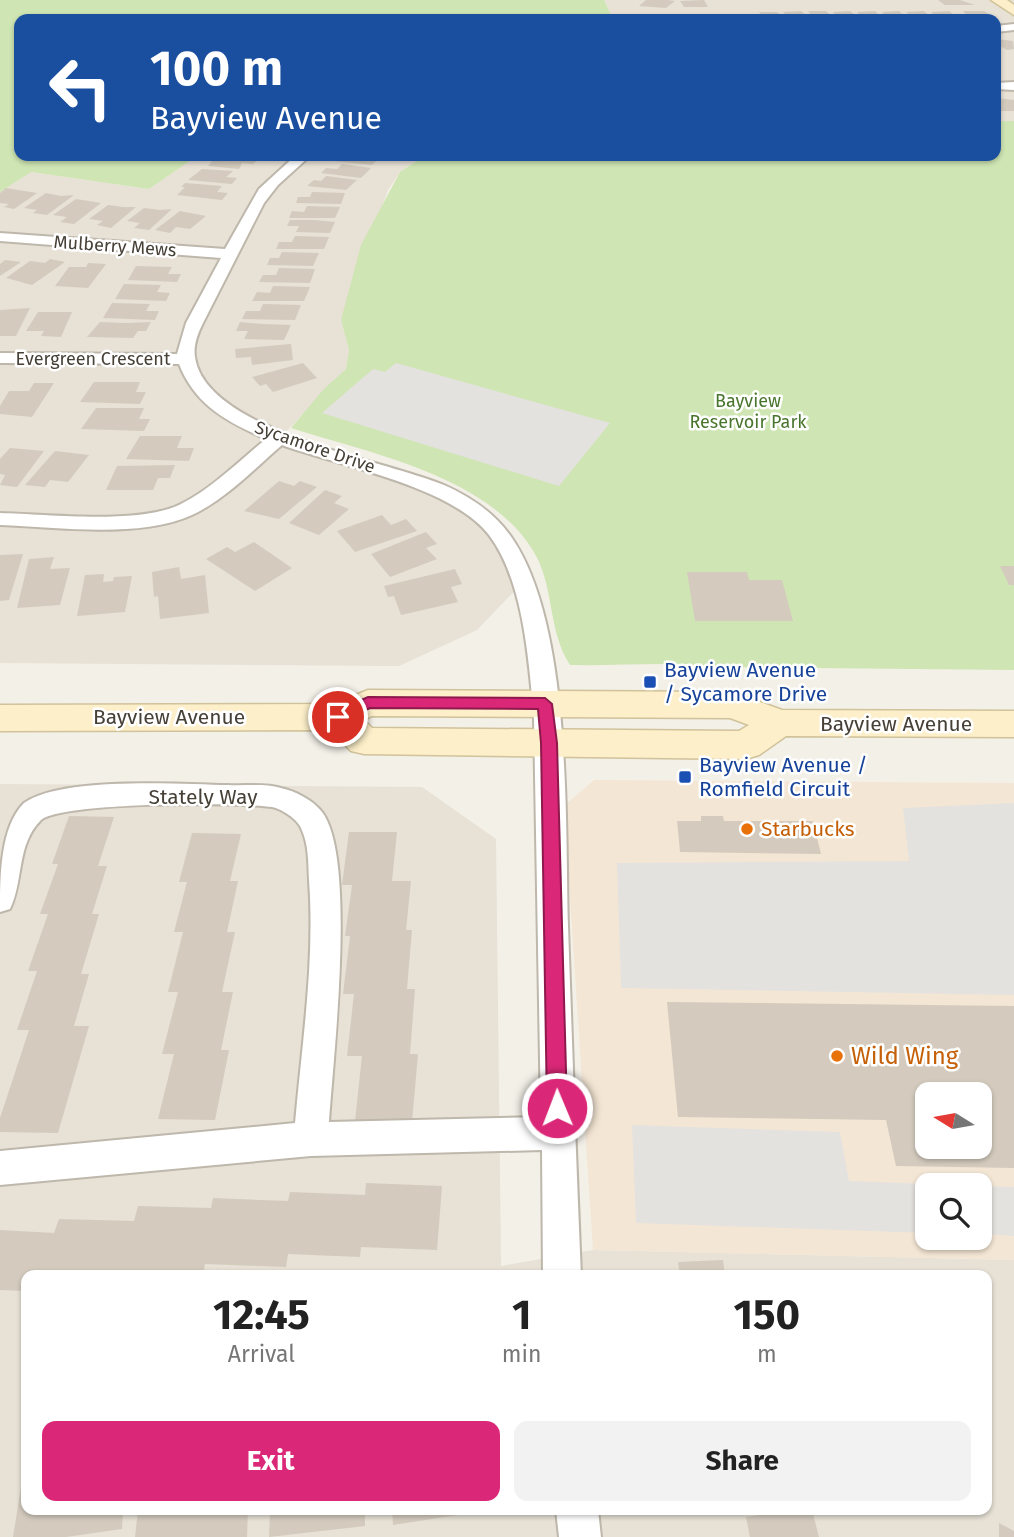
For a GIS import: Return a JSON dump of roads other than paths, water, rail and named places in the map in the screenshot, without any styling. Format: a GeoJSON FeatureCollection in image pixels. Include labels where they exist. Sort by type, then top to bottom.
{"type":"FeatureCollection","features":[{"type":"Feature","properties":{"kind":"main road"},"geometry":{"type":"LineString","coordinates":[[998,0],[1014,11]]}},
{"type":"Feature","properties":{"kind":"main road","name":"Bayview Avenue"},"geometry":{"type":"LineString","coordinates":[[0,718],[338,717],[365,741],[547,723],[747,745],[779,723],[1014,724]]}},
{"type":"Feature","properties":{"kind":"street"},"geometry":{"type":"LineString","coordinates":[[186,359],[191,332],[266,190],[298,161]]}},
{"type":"Feature","properties":{"kind":"street","name":"Mulberry Mews"},"geometry":{"type":"LineString","coordinates":[[0,237],[231,254]]}},
{"type":"Feature","properties":{"kind":"street","name":"Evergreen Crescent"},"geometry":{"type":"LineString","coordinates":[[0,358],[186,359]]}},
{"type":"Feature","properties":{"kind":"street","name":"Sycamore Drive"},"geometry":{"type":"LineString","coordinates":[[186,359],[190,374],[200,389],[214,404],[234,418],[279,438],[425,485],[472,509],[495,529],[512,552],[524,581],[547,723],[562,1270]]}},
{"type":"Feature","properties":{"kind":"street"},"geometry":{"type":"LineString","coordinates":[[0,519],[144,521],[173,516],[197,503],[279,438]]}},
{"type":"Feature","properties":{"kind":"street","name":"Stately Way"},"geometry":{"type":"LineString","coordinates":[[0,900],[7,852],[34,810],[54,801],[115,796],[278,797],[301,809],[312,819],[321,845],[327,921],[311,1139]]}},
{"type":"Feature","properties":{"kind":"street"},"geometry":{"type":"LineString","coordinates":[[0,1168],[311,1139],[558,1133]]}},
{"type":"Feature","properties":{"kind":"street"},"geometry":{"type":"LineString","coordinates":[[578,1515],[580,1537]]}},
{"type":"Feature","properties":{"kind":"place","name":"Bayview Avenue / Sycamore Drive"},"geometry":{"type":"Point","coordinates":[650,682]}},
{"type":"Feature","properties":{"kind":"place","name":"Bayview Avenue / Romfield Circuit"},"geometry":{"type":"Point","coordinates":[685,777]}},
{"type":"Feature","properties":{"kind":"place","name":"Starbucks"},"geometry":{"type":"Point","coordinates":[747,829]}},
{"type":"Feature","properties":{"kind":"place","name":"Wild Wing"},"geometry":{"type":"Point","coordinates":[837,1056]}},
{"type":"Feature","properties":{"kind":"park label","name":"Bayview Reservoir Park"},"geometry":{"type":"Point","coordinates":[748,411]}}]}
